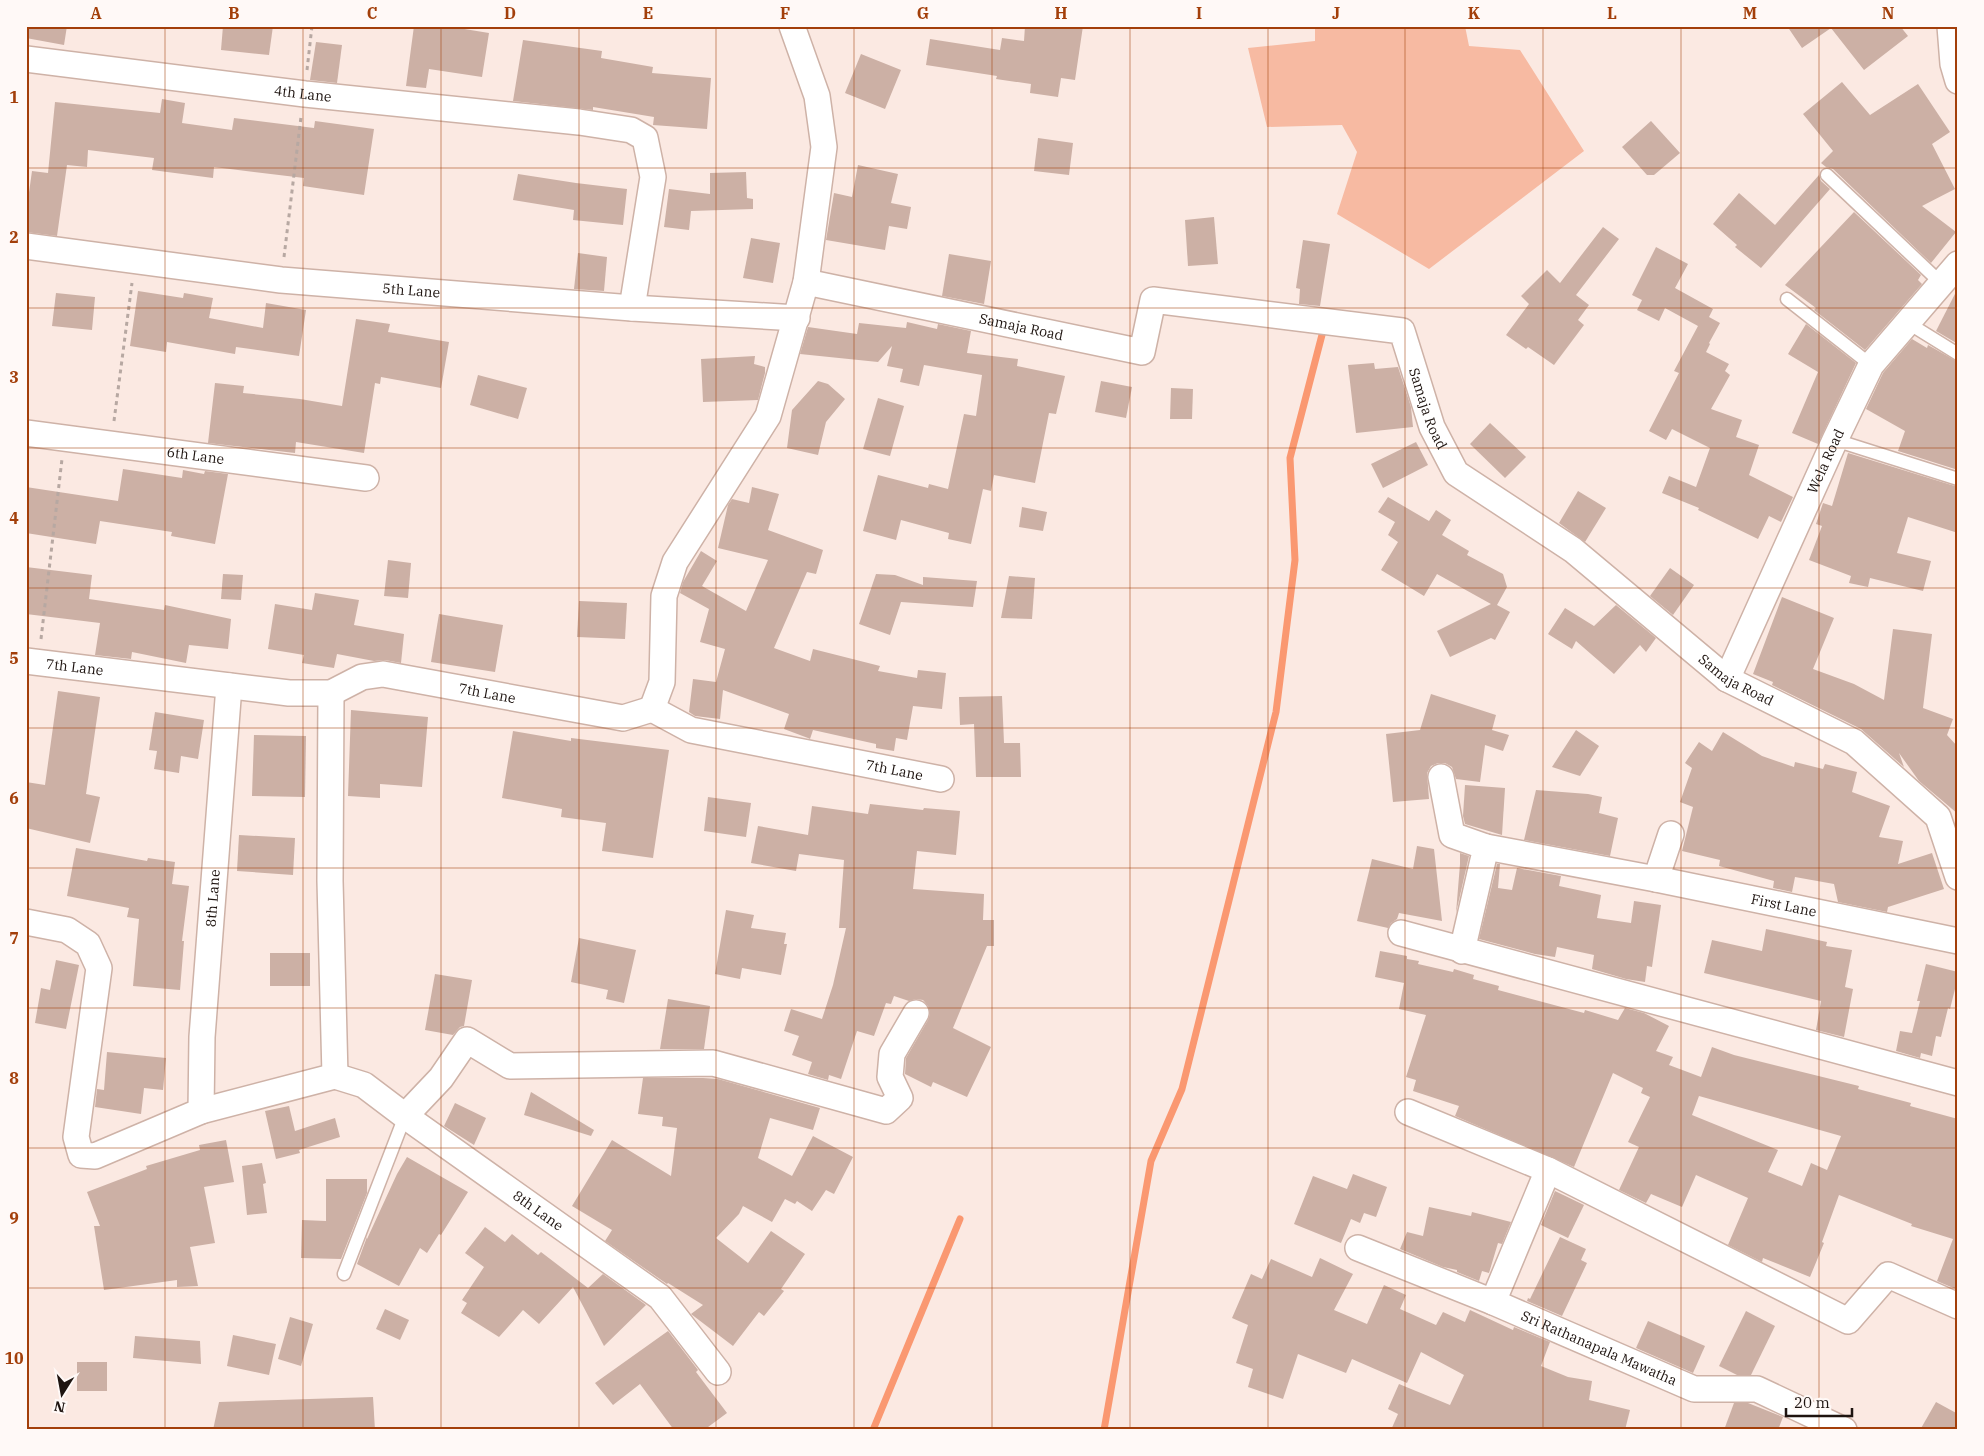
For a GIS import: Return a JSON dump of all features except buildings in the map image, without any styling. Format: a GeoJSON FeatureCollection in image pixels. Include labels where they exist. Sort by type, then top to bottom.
{"type":"FeatureCollection","features":[{"type":"Feature","properties":{"kind":"street"},"geometry":{"type":"LineString","coordinates":[[652,709],[662,682],[664,596],[674,562],[768,416],[806,282],[824,147],[816,96],[792,26]]}},
{"type":"Feature","properties":{"kind":"street"},"geometry":{"type":"LineString","coordinates":[[1950,26],[1953,64],[1958,81]]}},
{"type":"Feature","properties":{"kind":"street","name":"4th Lane"},"geometry":{"type":"LineString","coordinates":[[26,59],[304,94],[579,122],[631,130],[645,138],[653,177],[632,308]]}},
{"type":"Feature","properties":{"kind":"street","name":"5th Lane"},"geometry":{"type":"LineString","coordinates":[[26,246],[281,280],[632,308],[797,318]]}},
{"type":"Feature","properties":{"kind":"street","name":"Wela Road"},"geometry":{"type":"LineString","coordinates":[[1727,679],[1871,365],[1958,264]]}},
{"type":"Feature","properties":{"kind":"street","name":"Samaja Road"},"geometry":{"type":"LineString","coordinates":[[806,282],[1142,352],[1152,300],[1402,331],[1432,426],[1456,473],[1573,550],[1727,679],[1854,742],[1938,817],[1958,877]]}},
{"type":"Feature","properties":{"kind":"street","name":"6th Lane"},"geometry":{"type":"LineString","coordinates":[[26,433],[110,446],[366,478]]}},
{"type":"Feature","properties":{"kind":"street","name":"7th Lane"},"geometry":{"type":"LineString","coordinates":[[32,662],[289,693],[331,693],[362,677],[382,674],[623,718],[652,709],[691,730],[941,779]]}},
{"type":"Feature","properties":{"kind":"street","name":"8th Lane"},"geometry":{"type":"LineString","coordinates":[[201,1111],[202,1037],[229,686]]}},
{"type":"Feature","properties":{"kind":"street"},"geometry":{"type":"LineString","coordinates":[[26,922],[67,930],[74,934],[88,944],[99,968],[76,1138],[81,1155],[94,1156],[201,1111],[335,1076],[330,881],[331,693]]}},
{"type":"Feature","properties":{"kind":"street","name":"First Lane"},"geometry":{"type":"LineString","coordinates":[[1441,777],[1452,835],[1486,847],[1656,879],[1958,941]]}},
{"type":"Feature","properties":{"kind":"street"},"geometry":{"type":"LineString","coordinates":[[1656,879],[1671,834]]}},
{"type":"Feature","properties":{"kind":"street"},"geometry":{"type":"LineString","coordinates":[[1462,951],[1486,847]]}},
{"type":"Feature","properties":{"kind":"street"},"geometry":{"type":"LineString","coordinates":[[1401,933],[1462,951],[1669,1004],[1958,1083]]}},
{"type":"Feature","properties":{"kind":"street"},"geometry":{"type":"LineString","coordinates":[[405,1116],[441,1078],[467,1040],[510,1066],[713,1063],[886,1111],[900,1098],[890,1076],[892,1054],[916,1013]]}},
{"type":"Feature","properties":{"kind":"street","name":"8th Lane"},"geometry":{"type":"LineString","coordinates":[[335,1076],[364,1085],[660,1298],[718,1372]]}},
{"type":"Feature","properties":{"kind":"street"},"geometry":{"type":"LineString","coordinates":[[1408,1112],[1548,1170],[1848,1321],[1888,1275],[1958,1306]]}},
{"type":"Feature","properties":{"kind":"street"},"geometry":{"type":"LineString","coordinates":[[1493,1302],[1548,1170]]}},
{"type":"Feature","properties":{"kind":"street","name":"Sri Rathanapala Mawatha"},"geometry":{"type":"LineString","coordinates":[[1358,1248],[1493,1302],[1694,1389],[1757,1389],[1844,1430]]}},
{"type":"Feature","properties":{"kind":"lane"},"geometry":{"type":"LineString","coordinates":[[1828,175],[1941,283]]}},
{"type":"Feature","properties":{"kind":"lane"},"geometry":{"type":"LineString","coordinates":[[1787,299],[1871,365]]}},
{"type":"Feature","properties":{"kind":"lane"},"geometry":{"type":"LineString","coordinates":[[1908,323],[1958,354]]}},
{"type":"Feature","properties":{"kind":"lane"},"geometry":{"type":"LineString","coordinates":[[1835,440],[1958,479]]}},
{"type":"Feature","properties":{"kind":"lane"},"geometry":{"type":"LineString","coordinates":[[344,1274],[405,1116]]}},
{"type":"Feature","properties":{"kind":"path"},"geometry":{"type":"LineString","coordinates":[[281,280],[312,26]]}},
{"type":"Feature","properties":{"kind":"path"},"geometry":{"type":"LineString","coordinates":[[110,446],[136,260]]}},
{"type":"Feature","properties":{"kind":"path"},"geometry":{"type":"LineString","coordinates":[[32,662],[64,439]]}},
{"type":"Feature","properties":{"kind":"shaded area"},"geometry":{"type":"Polygon","coordinates":[[[1315,26],[1465,26],[1469,46],[1520,50],[1584,151],[1429,269],[1337,214],[1357,152],[1342,125],[1267,127],[1248,48],[1315,41],[1315,26]]]}},
{"type":"Feature","properties":{"kind":"waterway"},"geometry":{"type":"LineString","coordinates":[[1104,1430],[1151,1161],[1182,1089],[1276,712],[1295,560],[1290,458],[1323,331]]}},
{"type":"Feature","properties":{"kind":"waterway"},"geometry":{"type":"LineString","coordinates":[[873,1430],[960,1219]]}}]}
